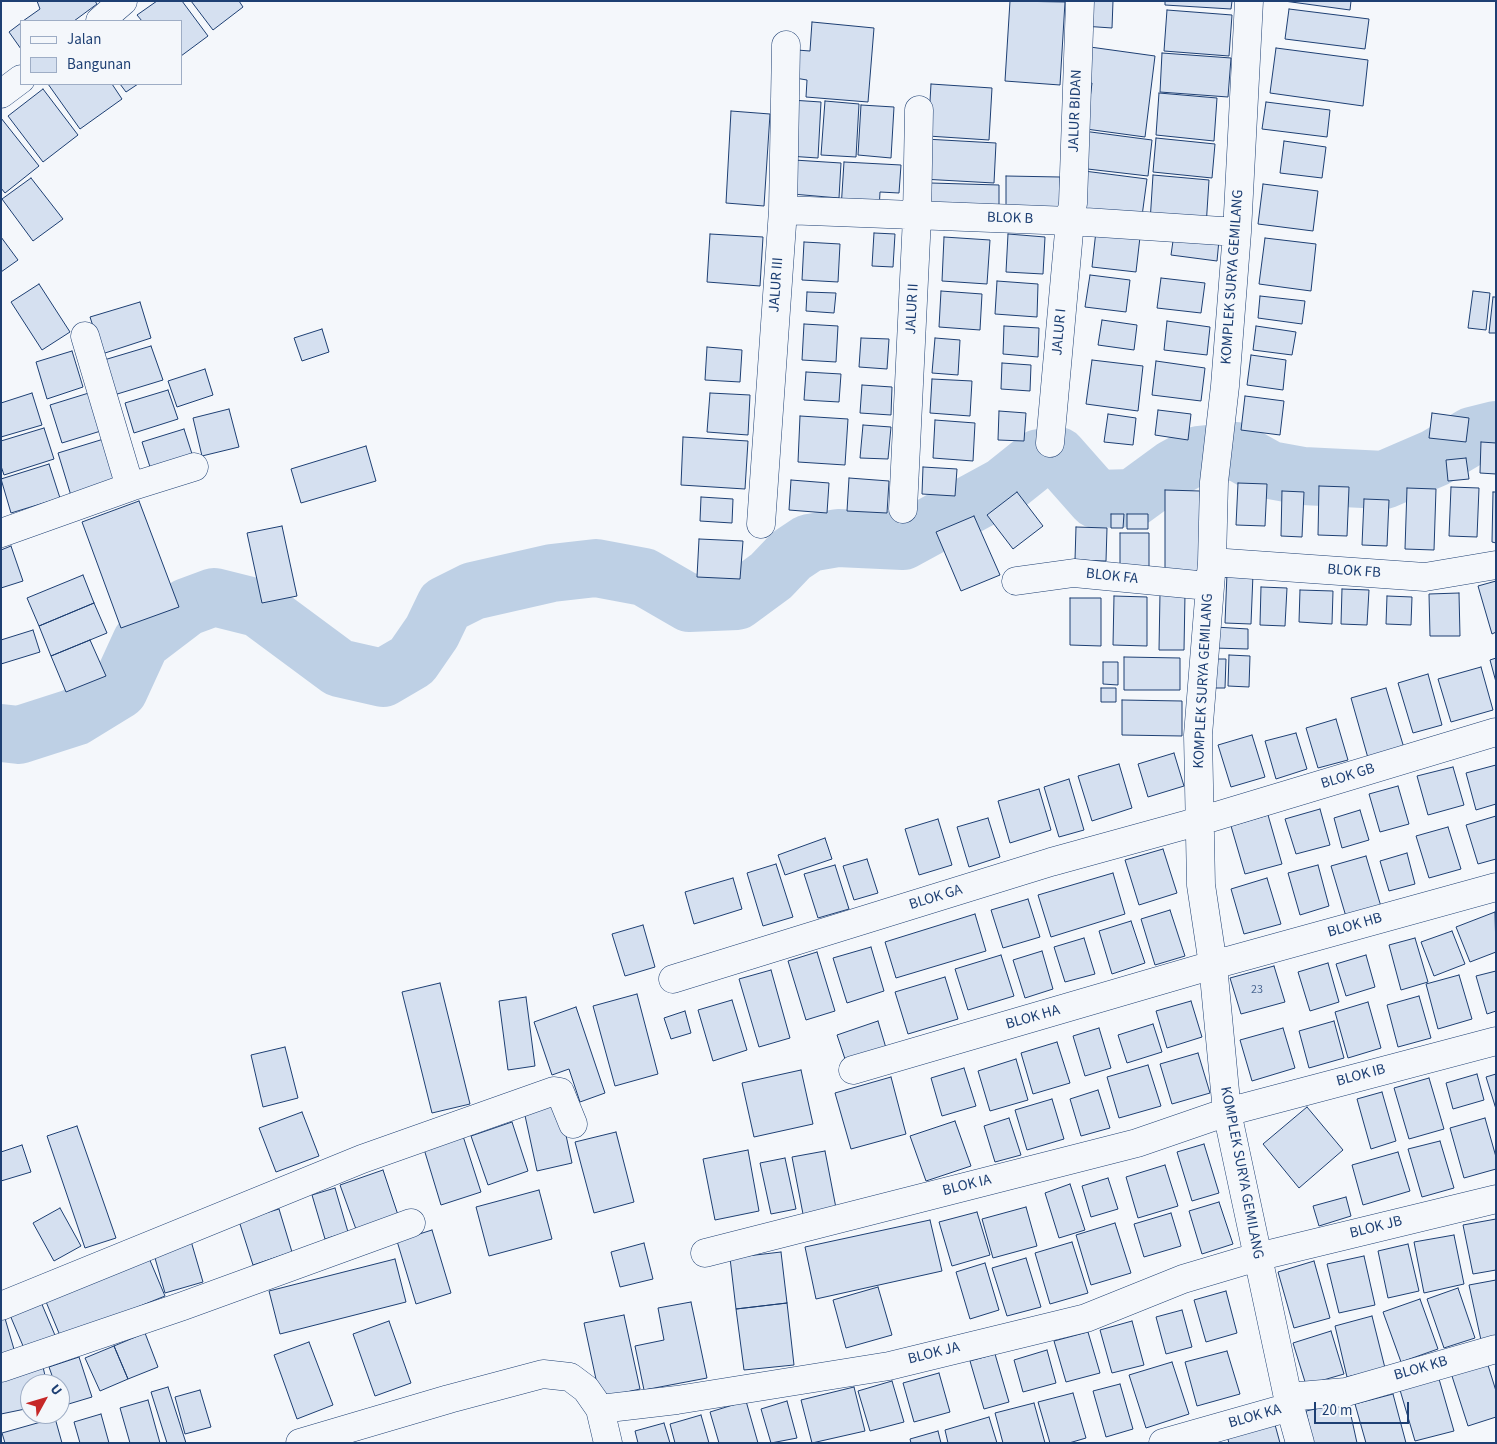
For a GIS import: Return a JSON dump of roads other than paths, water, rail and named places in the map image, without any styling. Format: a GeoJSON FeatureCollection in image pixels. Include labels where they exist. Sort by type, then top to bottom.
{"type":"FeatureCollection","features":[{"type":"Feature","properties":{"kind":"street"},"geometry":{"type":"LineString","coordinates":[[101,20],[123,1]]}},
{"type":"Feature","properties":{"kind":"street","name":"JALUR BIDAN"},"geometry":{"type":"LineString","coordinates":[[1070,221],[1073,203],[1080,1]]}},
{"type":"Feature","properties":{"kind":"street","name":"KOMPLEK SURYA GEMILANG"},"geometry":{"type":"LineString","coordinates":[[1249,1],[1237,232],[1216,470],[1198,735],[1201,885],[1213,965],[1227,1112],[1256,1257],[1288,1402],[1300,1443]]}},
{"type":"Feature","properties":{"kind":"street","name":"JALUR III"},"geometry":{"type":"LineString","coordinates":[[760,524],[783,210],[786,45]]}},
{"type":"Feature","properties":{"kind":"street"},"geometry":{"type":"LineString","coordinates":[[1,94],[20,80]]}},
{"type":"Feature","properties":{"kind":"street","name":"JALUR II"},"geometry":{"type":"LineString","coordinates":[[903,509],[917,217],[919,110]]}},
{"type":"Feature","properties":{"kind":"street","name":"BLOK B"},"geometry":{"type":"LineString","coordinates":[[783,210],[917,217],[1070,221],[1237,232]]}},
{"type":"Feature","properties":{"kind":"street","name":"JALUR I"},"geometry":{"type":"LineString","coordinates":[[1050,443],[1070,221]]}},
{"type":"Feature","properties":{"kind":"street"},"geometry":{"type":"LineString","coordinates":[[85,336],[130,487]]}},
{"type":"Feature","properties":{"kind":"street"},"geometry":{"type":"LineString","coordinates":[[3,526],[194,467]]}},
{"type":"Feature","properties":{"kind":"street","name":"BLOK FB"},"geometry":{"type":"LineString","coordinates":[[1210,574],[1425,577],[1496,565]]}},
{"type":"Feature","properties":{"kind":"street","name":"BLOK FA"},"geometry":{"type":"LineString","coordinates":[[1016,581],[1074,573],[1210,574]]}},
{"type":"Feature","properties":{"kind":"street","name":"BLOK GB"},"geometry":{"type":"LineString","coordinates":[[1200,821],[1496,732]]}},
{"type":"Feature","properties":{"kind":"street","name":"BLOK GA"},"geometry":{"type":"LineString","coordinates":[[673,978],[1051,862],[1200,821]]}},
{"type":"Feature","properties":{"kind":"street","name":"BLOK HB"},"geometry":{"type":"LineString","coordinates":[[1213,965],[1496,887]]}},
{"type":"Feature","properties":{"kind":"street","name":"BLOK HA"},"geometry":{"type":"LineString","coordinates":[[853,1070],[1213,965]]}},
{"type":"Feature","properties":{"kind":"street","name":"BLOK IB"},"geometry":{"type":"LineString","coordinates":[[1227,1112],[1496,1041]]}},
{"type":"Feature","properties":{"kind":"street"},"geometry":{"type":"LineString","coordinates":[[1,1306],[362,1159],[554,1091],[560,1092],[573,1124]]}},
{"type":"Feature","properties":{"kind":"street","name":"BLOK IA"},"geometry":{"type":"LineString","coordinates":[[705,1253],[1137,1143],[1227,1112]]}},
{"type":"Feature","properties":{"kind":"street","name":"BLOK JB"},"geometry":{"type":"LineString","coordinates":[[1256,1257],[1496,1199]]}},
{"type":"Feature","properties":{"kind":"street"},"geometry":{"type":"LineString","coordinates":[[1,1368],[183,1306],[411,1223]]}},
{"type":"Feature","properties":{"kind":"street","name":"BLOK JA"},"geometry":{"type":"LineString","coordinates":[[600,1409],[677,1400],[889,1366],[1086,1318],[1183,1279],[1256,1257]]}},
{"type":"Feature","properties":{"kind":"street","name":"BLOK KB"},"geometry":{"type":"LineString","coordinates":[[1288,1402],[1346,1392],[1496,1349]]}},
{"type":"Feature","properties":{"kind":"street"},"geometry":{"type":"LineString","coordinates":[[300,1443],[449,1399],[543,1374],[570,1377],[586,1389],[600,1409],[608,1443]]}},
{"type":"Feature","properties":{"kind":"street","name":"BLOK KA"},"geometry":{"type":"LineString","coordinates":[[1163,1443],[1288,1402]]}},
{"type":"Feature","properties":{"kind":"waterway"},"geometry":{"type":"LineString","coordinates":[[1,733],[19,735],[75,717],[119,690],[141,642],[187,607],[214,597],[258,608],[339,668],[383,678],[412,661],[432,632],[445,605],[473,591],[552,573],[596,568],[644,577],[689,603],[737,601],[771,576],[791,555],[809,543],[838,538],[903,541],[1004,486],[1039,458],[1058,456],[1096,499],[1133,498],[1174,468],[1198,455],[1236,451],[1270,470],[1303,476],[1384,480],[1435,458],[1472,436],[1496,430]]}}]}
